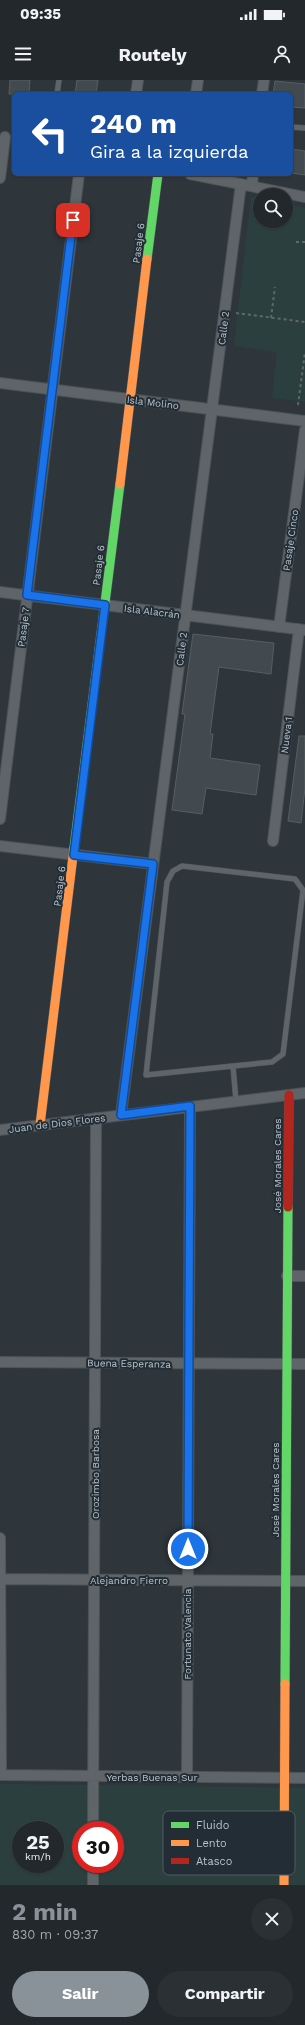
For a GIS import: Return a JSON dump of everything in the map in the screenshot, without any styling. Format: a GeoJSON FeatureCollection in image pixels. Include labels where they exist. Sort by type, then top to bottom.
{"type":"FeatureCollection","features":[{"type":"Feature","properties":{"kind":"street"},"geometry":{"type":"LineString","coordinates":[[136,92],[138,80]]}},
{"type":"Feature","properties":{"kind":"street"},"geometry":{"type":"LineString","coordinates":[[196,92],[198,80]]}},
{"type":"Feature","properties":{"kind":"street"},"geometry":{"type":"LineString","coordinates":[[262,92],[264,80]]}},
{"type":"Feature","properties":{"kind":"street"},"geometry":{"type":"LineString","coordinates":[[0,178],[6,138]]}},
{"type":"Feature","properties":{"kind":"street","name":"Pasaje 7"},"geometry":{"type":"LineString","coordinates":[[0,819],[79,176]]}},
{"type":"Feature","properties":{"kind":"street","name":"Pasaje 6"},"geometry":{"type":"LineString","coordinates":[[40,1125],[158,176]]}},
{"type":"Feature","properties":{"kind":"street"},"geometry":{"type":"LineString","coordinates":[[200,176],[305,197]]}},
{"type":"Feature","properties":{"kind":"street"},"geometry":{"type":"LineString","coordinates":[[252,186],[253,176]]}},
{"type":"Feature","properties":{"kind":"street","name":"Calle 2"},"geometry":{"type":"LineString","coordinates":[[121,1115],[241,184]]}},
{"type":"Feature","properties":{"kind":"street","name":"Isla Molino"},"geometry":{"type":"LineString","coordinates":[[0,383],[305,421]]}},
{"type":"Feature","properties":{"kind":"street","name":"Pasaje Cinco"},"geometry":{"type":"LineString","coordinates":[[279,627],[305,430]]}},
{"type":"Feature","properties":{"kind":"street","name":"Isla Alacrán"},"geometry":{"type":"LineString","coordinates":[[0,592],[302,630]]}},
{"type":"Feature","properties":{"kind":"street","name":"Nueva 1"},"geometry":{"type":"LineString","coordinates":[[273,841],[302,630]]}},
{"type":"Feature","properties":{"kind":"street"},"geometry":{"type":"LineString","coordinates":[[0,846],[153,864]]}},
{"type":"Feature","properties":{"kind":"street","name":"Juan de Dios Flores"},"geometry":{"type":"LineString","coordinates":[[0,1130],[305,1093]]}},
{"type":"Feature","properties":{"kind":"street","name":"José Morales Cares"},"geometry":{"type":"LineString","coordinates":[[284,1811],[289,1095]]}},
{"type":"Feature","properties":{"kind":"street","name":"Fortunato Valencia"},"geometry":{"type":"LineString","coordinates":[[187,1777],[190,1106]]}},
{"type":"Feature","properties":{"kind":"street","name":"Orozimbo Barbosa"},"geometry":{"type":"LineString","coordinates":[[93,1821],[96,1118]]}},
{"type":"Feature","properties":{"kind":"street"},"geometry":{"type":"LineString","coordinates":[[287,1276],[305,1276]]}},
{"type":"Feature","properties":{"kind":"street","name":"Buena Esperanza"},"geometry":{"type":"LineString","coordinates":[[0,1362],[305,1364]]}},
{"type":"Feature","properties":{"kind":"street"},"geometry":{"type":"LineString","coordinates":[[0,1538],[0,1776]]}},
{"type":"Feature","properties":{"kind":"street","name":"Alejandro Fierro"},"geometry":{"type":"LineString","coordinates":[[0,1579],[305,1581]]}},
{"type":"Feature","properties":{"kind":"street","name":"Yerbas Buenas Sur"},"geometry":{"type":"LineString","coordinates":[[0,1776],[305,1778]]}},
{"type":"Feature","properties":{"kind":"street"},"geometry":{"type":"LineString","coordinates":[[93,1873],[93,1885]]}},
{"type":"Feature","properties":{"kind":"lane"},"geometry":{"type":"LineString","coordinates":[[57,92],[59,80]]}},
{"type":"Feature","properties":{"kind":"lane"},"geometry":{"type":"LineString","coordinates":[[293,126],[305,128]]}},
{"type":"Feature","properties":{"kind":"lane"},"geometry":{"type":"LineString","coordinates":[[182,866],[295,879],[303,890],[283,1054],[272,1062],[233,1066],[146,1075],[167,882],[173,871],[182,866]]}},
{"type":"Feature","properties":{"kind":"lane"},"geometry":{"type":"LineString","coordinates":[[233,1066],[236,1101]]}},
{"type":"Feature","properties":{"kind":"path"},"geometry":{"type":"LineString","coordinates":[[296,242],[305,242]]}},
{"type":"Feature","properties":{"kind":"path"},"geometry":{"type":"LineString","coordinates":[[271,318],[275,287]]}},
{"type":"Feature","properties":{"kind":"path"},"geometry":{"type":"LineString","coordinates":[[225,312],[305,322]]}},
{"type":"Feature","properties":{"kind":"path"},"geometry":{"type":"LineString","coordinates":[[298,405],[305,352]]}},
{"type":"Feature","properties":{"kind":"green space"},"geometry":{"type":"Polygon","coordinates":[[[251,197],[253,197],[253,228],[293,228],[293,205],[305,208],[305,402],[272,398],[277,352],[234,346],[251,197]]]}},
{"type":"Feature","properties":{"kind":"green space"},"geometry":{"type":"Polygon","coordinates":[[[0,1784],[305,1788],[305,1885],[0,1885],[0,1784]]]}},
{"type":"Feature","properties":{"kind":"building"},"geometry":{"type":"Polygon","coordinates":[[[10,80],[30,80],[29,92],[12,92],[12,94],[9,94],[10,80]]]}},
{"type":"Feature","properties":{"kind":"building"},"geometry":{"type":"Polygon","coordinates":[[[77,80],[98,80],[96,92],[75,92],[77,80]]]}},
{"type":"Feature","properties":{"kind":"building"},"geometry":{"type":"Polygon","coordinates":[[[275,81],[305,84],[305,108],[293,107],[293,92],[273,92],[275,81]]]}},
{"type":"Feature","properties":{"kind":"building"},"geometry":{"type":"Polygon","coordinates":[[[293,149],[305,151],[305,175],[293,173],[293,149]]]}},
{"type":"Feature","properties":{"kind":"building"},"geometry":{"type":"Polygon","coordinates":[[[193,634],[274,643],[271,674],[219,667],[210,734],[213,734],[210,758],[260,765],[256,795],[206,788],[202,814],[172,810],[185,714],[182,714],[193,634]]]}},
{"type":"Feature","properties":{"kind":"building"},"geometry":{"type":"Polygon","coordinates":[[[299,736],[305,736],[305,788],[301,823],[288,821],[299,736]]]}},
{"type":"Feature","properties":{"kind":"traffic: fast"},"geometry":{"type":"LineString","coordinates":[[147,259],[158,176]]}},
{"type":"Feature","properties":{"kind":"traffic: fast"},"geometry":{"type":"LineString","coordinates":[[74,848],[120,484]]}},
{"type":"Feature","properties":{"kind":"traffic: fast"},"geometry":{"type":"LineString","coordinates":[[285,1684],[288,1207]]}},
{"type":"Feature","properties":{"kind":"traffic: slow"},"geometry":{"type":"LineString","coordinates":[[120,484],[147,259]]}},
{"type":"Feature","properties":{"kind":"traffic: slow"},"geometry":{"type":"LineString","coordinates":[[40,1125],[74,848]]}},
{"type":"Feature","properties":{"kind":"traffic: slow"},"geometry":{"type":"LineString","coordinates":[[284,1811],[285,1684]]}},
{"type":"Feature","properties":{"kind":"traffic: slow"},"geometry":{"type":"LineString","coordinates":[[284,1875],[284,1885]]}},
{"type":"Feature","properties":{"kind":"traffic: jam"},"geometry":{"type":"LineString","coordinates":[[288,1207],[289,1095]]}},
{"type":"Feature","properties":{"kind":"route"},"geometry":{"type":"LineString","coordinates":[[73,220],[27,595],[105,605],[74,855],[153,864],[121,1115],[190,1106],[188,1549]]}}]}
